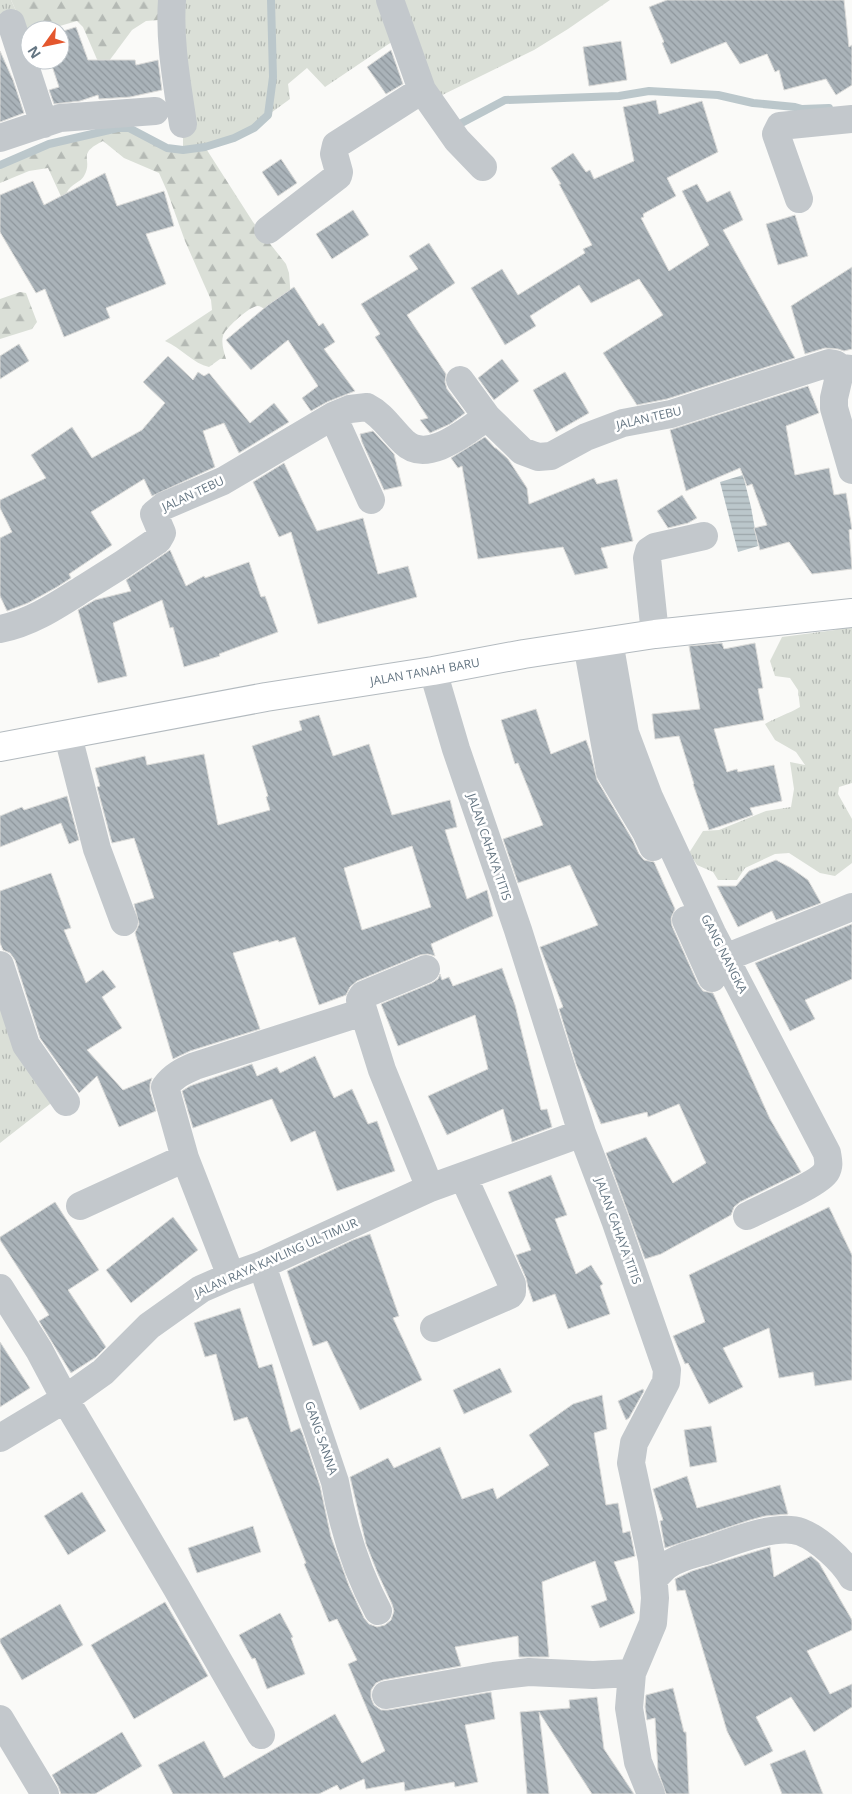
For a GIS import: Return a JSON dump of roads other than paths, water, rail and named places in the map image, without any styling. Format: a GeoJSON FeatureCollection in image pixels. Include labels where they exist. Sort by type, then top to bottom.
{"type":"FeatureCollection","features":[{"type":"Feature","properties":{"kind":"main road","name":"JALAN TANAH BARU"},"geometry":{"type":"LineString","coordinates":[[0,747],[68,736],[266,697],[598,643],[654,626],[852,613]]}},
{"type":"Feature","properties":{"kind":"street"},"geometry":{"type":"LineString","coordinates":[[172,0],[173,58],[183,124]]}},
{"type":"Feature","properties":{"kind":"street"},"geometry":{"type":"LineString","coordinates":[[390,0],[422,90],[457,140],[483,167]]}},
{"type":"Feature","properties":{"kind":"street"},"geometry":{"type":"LineString","coordinates":[[11,23],[44,124]]}},
{"type":"Feature","properties":{"kind":"street"},"geometry":{"type":"LineString","coordinates":[[268,230],[338,176],[339,172],[334,154],[336,145],[422,90]]}},
{"type":"Feature","properties":{"kind":"street"},"geometry":{"type":"LineString","coordinates":[[0,138],[60,118],[155,111]]}},
{"type":"Feature","properties":{"kind":"street"},"geometry":{"type":"LineString","coordinates":[[799,199],[776,134],[780,126],[852,120]]}},
{"type":"Feature","properties":{"kind":"street","name":"JALAN TEBU"},"geometry":{"type":"LineString","coordinates":[[460,380],[487,417],[522,451],[538,458],[551,456],[586,437],[623,422],[671,414],[829,363],[846,368]]}},
{"type":"Feature","properties":{"kind":"street"},"geometry":{"type":"LineString","coordinates":[[846,368],[834,398],[834,408],[852,470]]}},
{"type":"Feature","properties":{"kind":"street","name":"JALAN TEBU"},"geometry":{"type":"LineString","coordinates":[[0,629],[17,626],[54,607],[115,570],[158,540],[162,533],[154,514],[164,506],[223,481],[333,416],[350,409],[367,407],[383,418],[405,444],[418,450],[434,450],[487,417]]}},
{"type":"Feature","properties":{"kind":"street"},"geometry":{"type":"LineString","coordinates":[[333,416],[371,500]]}},
{"type":"Feature","properties":{"kind":"street"},"geometry":{"type":"LineString","coordinates":[[654,626],[647,558],[650,551],[655,547],[704,536]]}},
{"type":"Feature","properties":{"kind":"street"},"geometry":{"type":"LineString","coordinates":[[598,643],[610,772],[646,832],[719,968],[852,908]]}},
{"type":"Feature","properties":{"kind":"street","name":"JALAN CAHAYA TITIS"},"geometry":{"type":"LineString","coordinates":[[433,671],[456,749],[518,930],[582,1133],[615,1220],[667,1370],[666,1382],[634,1443],[631,1463],[652,1560],[655,1598],[653,1623],[632,1673],[629,1708],[638,1762],[652,1794]]}},
{"type":"Feature","properties":{"kind":"street"},"geometry":{"type":"LineString","coordinates":[[68,736],[97,849],[124,922]]}},
{"type":"Feature","properties":{"kind":"street"},"geometry":{"type":"LineString","coordinates":[[0,965],[26,1045],[66,1102]]}},
{"type":"Feature","properties":{"kind":"street","name":"GANG NANGKA"},"geometry":{"type":"LineString","coordinates":[[719,968],[827,1153],[829,1165],[825,1174],[814,1182],[747,1216]]}},
{"type":"Feature","properties":{"kind":"street"},"geometry":{"type":"LineString","coordinates":[[426,969],[363,995],[360,1000],[382,1070],[430,1188]]}},
{"type":"Feature","properties":{"kind":"street"},"geometry":{"type":"LineString","coordinates":[[231,1276],[185,1158],[165,1087],[172,1078],[184,1070],[363,1012]]}},
{"type":"Feature","properties":{"kind":"street","name":"JALAN RAYA KAVLING UL TIMUR"},"geometry":{"type":"LineString","coordinates":[[0,1438],[65,1400],[103,1372],[149,1326],[200,1289],[262,1265],[430,1188],[582,1133]]}},
{"type":"Feature","properties":{"kind":"street"},"geometry":{"type":"LineString","coordinates":[[80,1206],[185,1158]]}},
{"type":"Feature","properties":{"kind":"street"},"geometry":{"type":"LineString","coordinates":[[434,1328],[510,1296],[512,1292],[512,1284],[463,1176]]}},
{"type":"Feature","properties":{"kind":"street","name":"GANG SANNA"},"geometry":{"type":"LineString","coordinates":[[262,1265],[335,1482],[341,1516],[350,1549],[364,1584],[378,1611]]}},
{"type":"Feature","properties":{"kind":"street"},"geometry":{"type":"LineString","coordinates":[[0,1288],[39,1350],[65,1400],[261,1735]]}},
{"type":"Feature","properties":{"kind":"street"},"geometry":{"type":"LineString","coordinates":[[654,1578],[668,1565],[684,1558],[754,1535],[784,1529],[801,1532],[813,1539],[834,1554],[845,1565],[852,1577]]}},
{"type":"Feature","properties":{"kind":"street"},"geometry":{"type":"LineString","coordinates":[[386,1695],[494,1676],[529,1672],[593,1675],[632,1673]]}},
{"type":"Feature","properties":{"kind":"street"},"geometry":{"type":"LineString","coordinates":[[0,1719],[45,1794]]}},
{"type":"Feature","properties":{"kind":"waterway"},"geometry":{"type":"LineString","coordinates":[[0,165],[49,144],[118,128],[129,128],[167,148],[183,150],[205,147],[234,138],[254,128],[268,115],[273,77],[271,0]]}},
{"type":"Feature","properties":{"kind":"waterway"},"geometry":{"type":"LineString","coordinates":[[454,127],[505,100],[619,96],[649,91],[718,95],[753,103],[802,109],[829,108]]}}]}
